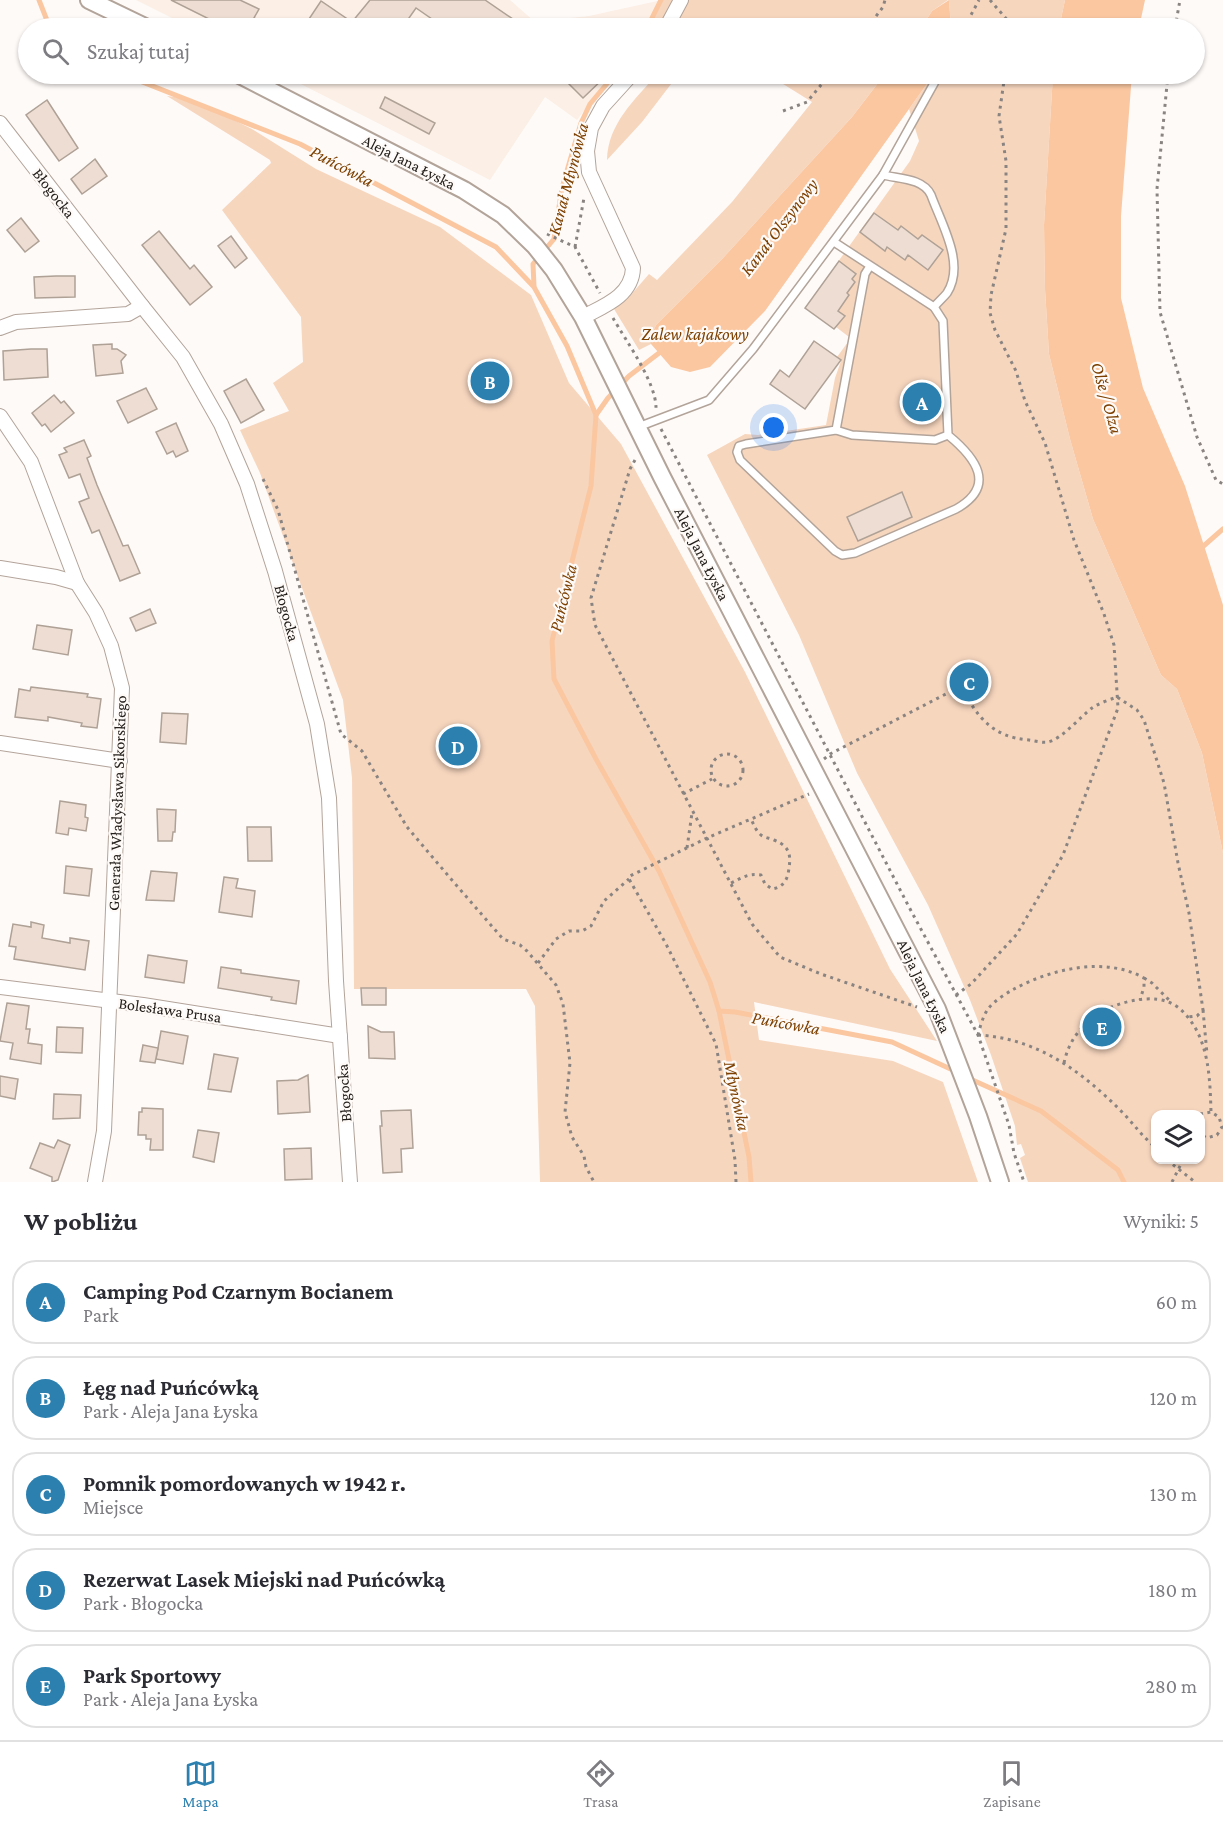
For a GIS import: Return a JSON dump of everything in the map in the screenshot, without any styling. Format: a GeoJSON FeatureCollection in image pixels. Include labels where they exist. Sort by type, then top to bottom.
{"type":"FeatureCollection","features":[{"type":"Feature","properties":{"kind":"street"},"geometry":{"type":"LineString","coordinates":[[88,0],[126,18]]}},
{"type":"Feature","properties":{"kind":"street"},"geometry":{"type":"LineString","coordinates":[[671,18],[681,0]]}},
{"type":"Feature","properties":{"kind":"street","name":"Aleja Jana Łyska"},"geometry":{"type":"LineString","coordinates":[[257,84],[464,190],[503,215],[535,246],[554,270],[583,317],[647,448],[937,1009],[978,1116],[1000,1182]]}},
{"type":"Feature","properties":{"kind":"street"},"geometry":{"type":"LineString","coordinates":[[583,317],[621,295],[633,278],[633,268],[589,172],[586,151],[591,128],[603,106],[623,84]]}},
{"type":"Feature","properties":{"kind":"street","name":"Błogocka"},"geometry":{"type":"LineString","coordinates":[[0,123],[183,357],[229,442],[247,484],[276,571],[317,724],[329,798],[336,981],[350,1182]]}},
{"type":"Feature","properties":{"kind":"street"},"geometry":{"type":"LineString","coordinates":[[0,328],[16,322],[128,314],[142,306]]}},
{"type":"Feature","properties":{"kind":"street","name":"Generała Władysława Sikorskiego"},"geometry":{"type":"LineString","coordinates":[[0,416],[31,462],[77,583],[103,629],[120,678],[123,704],[104,1131],[95,1182]]}},
{"type":"Feature","properties":{"kind":"street"},"geometry":{"type":"LineString","coordinates":[[0,568],[56,577],[77,583]]}},
{"type":"Feature","properties":{"kind":"street"},"geometry":{"type":"LineString","coordinates":[[0,742],[120,761]]}},
{"type":"Feature","properties":{"kind":"street","name":"Bolesława Prusa"},"geometry":{"type":"LineString","coordinates":[[0,987],[340,1036]]}},
{"type":"Feature","properties":{"kind":"lane"},"geometry":{"type":"LineString","coordinates":[[637,427],[709,400],[753,349],[883,175],[934,84]]}},
{"type":"Feature","properties":{"kind":"lane"},"geometry":{"type":"LineString","coordinates":[[883,175],[920,183],[927,187],[931,195],[951,248],[954,265],[953,277],[947,292],[934,307]]}},
{"type":"Feature","properties":{"kind":"lane"},"geometry":{"type":"LineString","coordinates":[[834,242],[934,307],[943,321],[948,435],[974,460],[978,471],[978,486],[971,500],[956,509],[855,553],[842,555],[835,551],[740,460],[737,452],[739,446],[836,430],[852,435],[935,440],[948,435]]}},
{"type":"Feature","properties":{"kind":"lane"},"geometry":{"type":"LineString","coordinates":[[836,430],[865,274],[870,266]]}},
{"type":"Feature","properties":{"kind":"path"},"geometry":{"type":"LineString","coordinates":[[875,18],[885,0]]}},
{"type":"Feature","properties":{"kind":"path"},"geometry":{"type":"LineString","coordinates":[[969,18],[979,0]]}},
{"type":"Feature","properties":{"kind":"path"},"geometry":{"type":"LineString","coordinates":[[990,0],[1006,18]]}},
{"type":"Feature","properties":{"kind":"path"},"geometry":{"type":"LineString","coordinates":[[1177,18],[1180,0]]}},
{"type":"Feature","properties":{"kind":"path"},"geometry":{"type":"LineString","coordinates":[[783,111],[807,102],[822,84]]}},
{"type":"Feature","properties":{"kind":"path"},"geometry":{"type":"LineString","coordinates":[[956,995],[971,984],[1017,934],[1063,855],[1118,708],[1114,645],[1104,614],[1074,540],[1045,443],[1024,401],[1016,371],[995,330],[990,313],[990,295],[1006,230],[1006,161],[999,116],[1004,84]]}},
{"type":"Feature","properties":{"kind":"path"},"geometry":{"type":"LineString","coordinates":[[1166,84],[1157,189],[1160,312],[1197,437],[1216,480],[1223,484]]}},
{"type":"Feature","properties":{"kind":"path"},"geometry":{"type":"LineString","coordinates":[[550,236],[562,240]]}},
{"type":"Feature","properties":{"kind":"path"},"geometry":{"type":"LineString","coordinates":[[632,350],[650,383]]}},
{"type":"Feature","properties":{"kind":"path"},"geometry":{"type":"LineString","coordinates":[[921,1008],[821,974],[780,957],[752,924],[595,625],[591,598],[630,469],[638,456],[647,448],[665,438],[978,1035],[1009,1125],[1014,1153],[1024,1182]]}},
{"type":"Feature","properties":{"kind":"path"},"geometry":{"type":"LineString","coordinates":[[260,475],[278,510],[341,734],[362,751],[407,827],[503,939],[520,945],[538,963],[561,995],[570,1063],[567,1120],[572,1137],[584,1156],[586,1167],[594,1182]]}},
{"type":"Feature","properties":{"kind":"path"},"geometry":{"type":"LineString","coordinates":[[812,766],[830,754],[969,682]]}},
{"type":"Feature","properties":{"kind":"path"},"geometry":{"type":"LineString","coordinates":[[961,686],[976,712],[994,730],[1026,740],[1048,742],[1093,707],[1117,697]]}},
{"type":"Feature","properties":{"kind":"path"},"geometry":{"type":"LineString","coordinates":[[1117,697],[1137,710],[1144,720],[1164,783],[1189,913],[1203,1011],[1210,1112]]}},
{"type":"Feature","properties":{"kind":"path"},"geometry":{"type":"LineString","coordinates":[[731,754],[741,760],[744,774],[738,784],[729,787],[719,785],[712,778],[710,771],[712,763],[720,755],[731,754]]}},
{"type":"Feature","properties":{"kind":"path"},"geometry":{"type":"LineString","coordinates":[[683,794],[712,778]]}},
{"type":"Feature","properties":{"kind":"path"},"geometry":{"type":"LineString","coordinates":[[538,963],[556,939],[569,931],[582,931],[591,926],[604,901],[629,878],[707,838],[824,788]]}},
{"type":"Feature","properties":{"kind":"path"},"geometry":{"type":"LineString","coordinates":[[687,848],[692,811]]}},
{"type":"Feature","properties":{"kind":"path"},"geometry":{"type":"LineString","coordinates":[[731,883],[754,874],[761,875],[768,887],[776,888],[784,884],[787,879],[789,850],[784,844],[763,837],[751,819]]}},
{"type":"Feature","properties":{"kind":"path"},"geometry":{"type":"LineString","coordinates":[[629,878],[666,944],[716,1044],[735,1160],[736,1182]]}},
{"type":"Feature","properties":{"kind":"path"},"geometry":{"type":"LineString","coordinates":[[978,1035],[988,1009],[1005,994],[1028,982],[1049,974],[1082,968],[1112,968],[1133,972],[1152,982],[1188,1017],[1207,1056]]}},
{"type":"Feature","properties":{"kind":"path"},"geometry":{"type":"LineString","coordinates":[[1140,1000],[1144,987],[1143,978]]}},
{"type":"Feature","properties":{"kind":"path"},"geometry":{"type":"LineString","coordinates":[[1064,1063],[1070,1043],[1097,1013],[1112,1006],[1140,1000],[1171,1002]]}},
{"type":"Feature","properties":{"kind":"path"},"geometry":{"type":"LineString","coordinates":[[1188,1017],[1197,1016],[1203,1011]]}},
{"type":"Feature","properties":{"kind":"path"},"geometry":{"type":"LineString","coordinates":[[978,1035],[999,1036],[1028,1045],[1064,1063],[1104,1094],[1151,1145]]}},
{"type":"Feature","properties":{"kind":"path"},"geometry":{"type":"LineString","coordinates":[[1205,1113],[1210,1112],[1219,1117],[1222,1127],[1217,1135],[1205,1137]]}},
{"type":"Feature","properties":{"kind":"path"},"geometry":{"type":"LineString","coordinates":[[1172,1164],[1195,1182]]}},
{"type":"Feature","properties":{"kind":"path"},"geometry":{"type":"LineString","coordinates":[[1172,1182],[1181,1164]]}},
{"type":"Feature","properties":{"kind":"shaded area"},"geometry":{"type":"Polygon","coordinates":[[[136,0],[510,0],[530,18],[172,18],[136,0]]]}},
{"type":"Feature","properties":{"kind":"shaded area"},"geometry":{"type":"Polygon","coordinates":[[[662,0],[651,18],[571,18],[589,16],[662,0]]]}},
{"type":"Feature","properties":{"kind":"shaded area"},"geometry":{"type":"Polygon","coordinates":[[[662,0],[948,0],[932,11],[927,18],[652,18],[662,0]]]}},
{"type":"Feature","properties":{"kind":"shaded area"},"geometry":{"type":"Polygon","coordinates":[[[949,0],[1065,0],[1061,18],[950,18],[949,0]]]}},
{"type":"Feature","properties":{"kind":"shaded area"},"geometry":{"type":"Polygon","coordinates":[[[301,84],[604,84],[577,120],[545,97],[490,180],[301,84]]]}},
{"type":"Feature","properties":{"kind":"shaded area"},"geometry":{"type":"Polygon","coordinates":[[[648,84],[671,84],[642,122],[607,160],[617,123],[648,84]]]}},
{"type":"Feature","properties":{"kind":"shaded area"},"geometry":{"type":"Polygon","coordinates":[[[783,84],[877,84],[852,117],[723,258],[656,325],[651,336],[651,344],[639,350],[614,309],[629,297],[649,274],[657,280],[732,202],[812,102],[783,84]]]}},
{"type":"Feature","properties":{"kind":"shaded area"},"geometry":{"type":"Polygon","coordinates":[[[927,84],[1052,84],[1044,225],[1049,354],[1093,519],[1161,675],[1177,689],[1202,753],[1223,853],[1223,1182],[1028,1182],[1020,1158],[1025,1155],[1021,1144],[1017,1145],[1015,1126],[970,1000],[928,905],[857,773],[799,635],[707,455],[745,434],[758,435],[826,425],[835,378],[841,361],[837,357],[849,337],[805,308],[910,161],[919,141],[909,109],[927,84]]]}},
{"type":"Feature","properties":{"kind":"shaded area"},"geometry":{"type":"Polygon","coordinates":[[[167,96],[191,99],[252,129],[316,169],[440,227],[531,295],[569,383],[621,444],[745,672],[890,969],[937,1041],[754,1002],[759,1040],[893,1061],[943,1082],[978,1182],[540,1182],[535,1006],[526,989],[354,989],[352,778],[343,700],[260,473],[240,430],[289,411],[273,383],[303,362],[301,317],[222,210],[271,163],[270,160],[167,96]]]}},
{"type":"Feature","properties":{"kind":"water"},"geometry":{"type":"Polygon","coordinates":[[[949,0],[950,18],[927,18],[932,11],[949,0]]]}},
{"type":"Feature","properties":{"kind":"water"},"geometry":{"type":"Polygon","coordinates":[[[1065,0],[1145,0],[1141,18],[1061,18],[1065,0]]]}},
{"type":"Feature","properties":{"kind":"water","name":"Zalew kajakowy"},"geometry":{"type":"Polygon","coordinates":[[[877,84],[927,84],[765,311],[710,367],[690,372],[671,367],[651,344],[651,336],[656,325],[723,258],[852,117],[877,84]]]}},
{"type":"Feature","properties":{"kind":"water","name":"Olše / Olza"},"geometry":{"type":"Polygon","coordinates":[[[1052,84],[1131,84],[1121,216],[1121,298],[1143,388],[1185,486],[1223,605],[1223,853],[1202,753],[1177,689],[1161,675],[1093,519],[1070,439],[1049,354],[1044,225],[1052,84]]]}},
{"type":"Feature","properties":{"kind":"building"},"geometry":{"type":"Polygon","coordinates":[[[171,0],[240,0],[259,9],[254,18],[207,18],[171,0]]]}},
{"type":"Feature","properties":{"kind":"building"},"geometry":{"type":"Polygon","coordinates":[[[370,0],[485,0],[511,18],[430,18],[416,8],[409,18],[355,18],[370,0]]]}},
{"type":"Feature","properties":{"kind":"building"},"geometry":{"type":"Polygon","coordinates":[[[321,1],[346,18],[310,18],[321,1]]]}},
{"type":"Feature","properties":{"kind":"building"},"geometry":{"type":"Polygon","coordinates":[[[569,84],[598,84],[583,98],[569,84]]]}},
{"type":"Feature","properties":{"kind":"building"},"geometry":{"type":"Polygon","coordinates":[[[385,97],[435,123],[429,134],[380,108],[385,97]]]}},
{"type":"Feature","properties":{"kind":"building"},"geometry":{"type":"Polygon","coordinates":[[[47,100],[78,148],[59,161],[26,115],[47,100]]]}},
{"type":"Feature","properties":{"kind":"building"},"geometry":{"type":"Polygon","coordinates":[[[95,159],[107,176],[82,194],[71,179],[95,159]]]}},
{"type":"Feature","properties":{"kind":"building"},"geometry":{"type":"Polygon","coordinates":[[[874,213],[898,230],[901,226],[918,239],[922,235],[943,250],[928,270],[908,255],[905,260],[887,247],[885,251],[860,232],[874,213]]]}},
{"type":"Feature","properties":{"kind":"building"},"geometry":{"type":"Polygon","coordinates":[[[21,218],[39,241],[25,252],[7,230],[21,218]]]}},
{"type":"Feature","properties":{"kind":"building"},"geometry":{"type":"Polygon","coordinates":[[[159,231],[190,269],[194,265],[212,287],[190,305],[142,245],[159,231]]]}},
{"type":"Feature","properties":{"kind":"building"},"geometry":{"type":"Polygon","coordinates":[[[231,236],[247,258],[235,268],[218,246],[231,236]]]}},
{"type":"Feature","properties":{"kind":"building"},"geometry":{"type":"Polygon","coordinates":[[[839,261],[856,274],[852,279],[855,282],[847,293],[849,295],[838,311],[845,316],[834,329],[805,308],[839,261]]]}},
{"type":"Feature","properties":{"kind":"building"},"geometry":{"type":"Polygon","coordinates":[[[75,276],[75,297],[35,298],[34,277],[75,276]]]}},
{"type":"Feature","properties":{"kind":"building"},"geometry":{"type":"Polygon","coordinates":[[[814,341],[841,360],[805,409],[770,384],[780,370],[789,377],[814,341]]]}},
{"type":"Feature","properties":{"kind":"building"},"geometry":{"type":"Polygon","coordinates":[[[112,344],[112,349],[117,349],[126,355],[121,361],[123,373],[96,376],[93,345],[112,344]]]}},
{"type":"Feature","properties":{"kind":"building"},"geometry":{"type":"Polygon","coordinates":[[[47,349],[48,377],[4,380],[3,351],[47,349]]]}},
{"type":"Feature","properties":{"kind":"building"},"geometry":{"type":"Polygon","coordinates":[[[246,379],[264,410],[241,423],[224,391],[246,379]]]}},
{"type":"Feature","properties":{"kind":"building"},"geometry":{"type":"Polygon","coordinates":[[[146,388],[157,409],[128,423],[117,401],[146,388]]]}},
{"type":"Feature","properties":{"kind":"building"},"geometry":{"type":"Polygon","coordinates":[[[54,395],[61,403],[64,401],[74,413],[51,432],[45,424],[42,426],[32,413],[54,395]]]}},
{"type":"Feature","properties":{"kind":"building"},"geometry":{"type":"Polygon","coordinates":[[[176,423],[188,451],[176,457],[173,451],[167,454],[156,432],[176,423]]]}},
{"type":"Feature","properties":{"kind":"building"},"geometry":{"type":"Polygon","coordinates":[[[84,440],[91,456],[87,458],[97,485],[123,546],[128,545],[140,573],[120,581],[99,530],[92,533],[79,502],[89,498],[80,474],[69,478],[59,455],[67,452],[64,448],[84,440]]]}},
{"type":"Feature","properties":{"kind":"building"},"geometry":{"type":"Polygon","coordinates":[[[902,492],[912,517],[858,541],[847,517],[902,492]]]}},
{"type":"Feature","properties":{"kind":"building"},"geometry":{"type":"Polygon","coordinates":[[[150,609],[156,623],[136,631],[130,618],[150,609]]]}},
{"type":"Feature","properties":{"kind":"building"},"geometry":{"type":"Polygon","coordinates":[[[37,625],[72,630],[68,655],[33,649],[37,625]]]}},
{"type":"Feature","properties":{"kind":"building"},"geometry":{"type":"Polygon","coordinates":[[[31,687],[88,694],[87,697],[101,699],[97,728],[48,717],[48,721],[15,717],[19,689],[30,691],[31,687]]]}},
{"type":"Feature","properties":{"kind":"building"},"geometry":{"type":"Polygon","coordinates":[[[162,713],[188,714],[186,744],[160,742],[162,713]]]}},
{"type":"Feature","properties":{"kind":"building"},"geometry":{"type":"Polygon","coordinates":[[[60,801],[86,805],[85,817],[88,818],[86,831],[69,828],[68,835],[56,833],[60,801]]]}},
{"type":"Feature","properties":{"kind":"building"},"geometry":{"type":"Polygon","coordinates":[[[157,809],[176,810],[175,832],[173,832],[172,841],[158,841],[157,809]]]}},
{"type":"Feature","properties":{"kind":"building"},"geometry":{"type":"Polygon","coordinates":[[[247,827],[271,827],[272,861],[248,861],[247,827]]]}},
{"type":"Feature","properties":{"kind":"building"},"geometry":{"type":"Polygon","coordinates":[[[66,866],[92,869],[89,896],[64,893],[66,866]]]}},
{"type":"Feature","properties":{"kind":"building"},"geometry":{"type":"Polygon","coordinates":[[[151,871],[177,873],[174,901],[146,900],[151,871]]]}},
{"type":"Feature","properties":{"kind":"building"},"geometry":{"type":"Polygon","coordinates":[[[224,877],[238,879],[236,888],[255,891],[252,917],[219,912],[224,877]]]}},
{"type":"Feature","properties":{"kind":"building"},"geometry":{"type":"Polygon","coordinates":[[[31,922],[44,925],[42,938],[70,943],[70,938],[89,941],[85,970],[14,959],[16,947],[9,946],[13,924],[31,927],[31,922]]]}},
{"type":"Feature","properties":{"kind":"building"},"geometry":{"type":"Polygon","coordinates":[[[148,955],[187,961],[184,983],[145,977],[148,955]]]}},
{"type":"Feature","properties":{"kind":"building"},"geometry":{"type":"Polygon","coordinates":[[[221,967],[241,970],[241,973],[299,981],[296,1004],[271,1000],[272,997],[218,988],[221,967]]]}},
{"type":"Feature","properties":{"kind":"building"},"geometry":{"type":"Polygon","coordinates":[[[361,988],[386,988],[386,1005],[362,1005],[361,988]]]}},
{"type":"Feature","properties":{"kind":"building"},"geometry":{"type":"Polygon","coordinates":[[[7,1003],[29,1006],[26,1029],[30,1029],[28,1043],[42,1045],[41,1064],[10,1059],[13,1043],[0,1041],[7,1003]]]}},
{"type":"Feature","properties":{"kind":"building"},"geometry":{"type":"Polygon","coordinates":[[[368,1026],[381,1032],[394,1032],[395,1059],[369,1058],[368,1026]]]}},
{"type":"Feature","properties":{"kind":"building"},"geometry":{"type":"Polygon","coordinates":[[[57,1027],[83,1028],[82,1053],[56,1052],[57,1027]]]}},
{"type":"Feature","properties":{"kind":"building"},"geometry":{"type":"Polygon","coordinates":[[[161,1031],[188,1036],[183,1064],[156,1059],[161,1031]]]}},
{"type":"Feature","properties":{"kind":"building"},"geometry":{"type":"Polygon","coordinates":[[[143,1045],[158,1048],[155,1063],[140,1061],[143,1045]]]}},
{"type":"Feature","properties":{"kind":"building"},"geometry":{"type":"Polygon","coordinates":[[[214,1054],[238,1058],[231,1092],[208,1089],[214,1054]]]}},
{"type":"Feature","properties":{"kind":"building"},"geometry":{"type":"Polygon","coordinates":[[[308,1075],[310,1112],[278,1114],[277,1081],[298,1080],[308,1075]]]}},
{"type":"Feature","properties":{"kind":"building"},"geometry":{"type":"Polygon","coordinates":[[[0,1076],[18,1079],[15,1099],[0,1096],[0,1076]]]}},
{"type":"Feature","properties":{"kind":"building"},"geometry":{"type":"Polygon","coordinates":[[[54,1094],[81,1095],[80,1118],[53,1119],[54,1094]]]}},
{"type":"Feature","properties":{"kind":"building"},"geometry":{"type":"Polygon","coordinates":[[[142,1108],[163,1109],[163,1150],[150,1150],[151,1139],[146,1139],[146,1135],[138,1135],[139,1112],[142,1112],[142,1108]]]}},
{"type":"Feature","properties":{"kind":"building"},"geometry":{"type":"Polygon","coordinates":[[[411,1110],[413,1148],[401,1149],[402,1172],[383,1173],[381,1111],[411,1110]]]}},
{"type":"Feature","properties":{"kind":"building"},"geometry":{"type":"Polygon","coordinates":[[[198,1130],[219,1133],[214,1162],[193,1157],[198,1130]]]}},
{"type":"Feature","properties":{"kind":"building"},"geometry":{"type":"Polygon","coordinates":[[[58,1140],[70,1145],[58,1180],[52,1182],[52,1177],[30,1168],[40,1143],[54,1148],[58,1140]]]}},
{"type":"Feature","properties":{"kind":"building"},"geometry":{"type":"Polygon","coordinates":[[[311,1148],[312,1179],[285,1180],[284,1149],[311,1148]]]}},
{"type":"Feature","properties":{"kind":"waterway","name":"Puńcówka"},"geometry":{"type":"LineString","coordinates":[[39,0],[46,18]]}},
{"type":"Feature","properties":{"kind":"waterway","name":"Kanał Młynówka"},"geometry":{"type":"LineString","coordinates":[[652,18],[661,0]]}},
{"type":"Feature","properties":{"kind":"waterway","name":"Puńcówka"},"geometry":{"type":"LineString","coordinates":[[147,84],[300,144],[496,247],[534,287],[567,346],[596,415],[591,486],[552,641],[554,679],[659,871],[710,982],[719,1011],[735,1012],[892,1042],[957,1072]]}},
{"type":"Feature","properties":{"kind":"waterway","name":"Kanał Młynówka"},"geometry":{"type":"LineString","coordinates":[[534,286],[533,264],[554,239],[562,188],[581,123],[590,104],[607,84]]}},
{"type":"Feature","properties":{"kind":"waterway","name":"Kanał Olszynowy"},"geometry":{"type":"LineString","coordinates":[[596,415],[608,398],[629,376],[663,350]]}},
{"type":"Feature","properties":{"kind":"waterway"},"geometry":{"type":"LineString","coordinates":[[1199,550],[1223,529]]}},
{"type":"Feature","properties":{"kind":"waterway","name":"Młynówka"},"geometry":{"type":"LineString","coordinates":[[719,1011],[749,1157],[751,1182]]}},
{"type":"Feature","properties":{"kind":"waterway","name":"Puńcówka"},"geometry":{"type":"LineString","coordinates":[[968,1078],[1041,1111],[1118,1170],[1124,1182]]}},
{"type":"Feature","properties":{"kind":"place","name":"Łęg nad Puńcówką"},"geometry":{"type":"Point","coordinates":[490,381]}},
{"type":"Feature","properties":{"kind":"place","name":"Camping Pod Czarnym Bocianem"},"geometry":{"type":"Point","coordinates":[922,402]}},
{"type":"Feature","properties":{"kind":"place","name":"Pomnik pomordowanych w 1942 r."},"geometry":{"type":"Point","coordinates":[969,682]}},
{"type":"Feature","properties":{"kind":"place","name":"Rezerwat Lasek Miejski nad Puńcówką"},"geometry":{"type":"Point","coordinates":[458,746]}},
{"type":"Feature","properties":{"kind":"place","name":"Park Sportowy"},"geometry":{"type":"Point","coordinates":[1102,1027]}}]}
